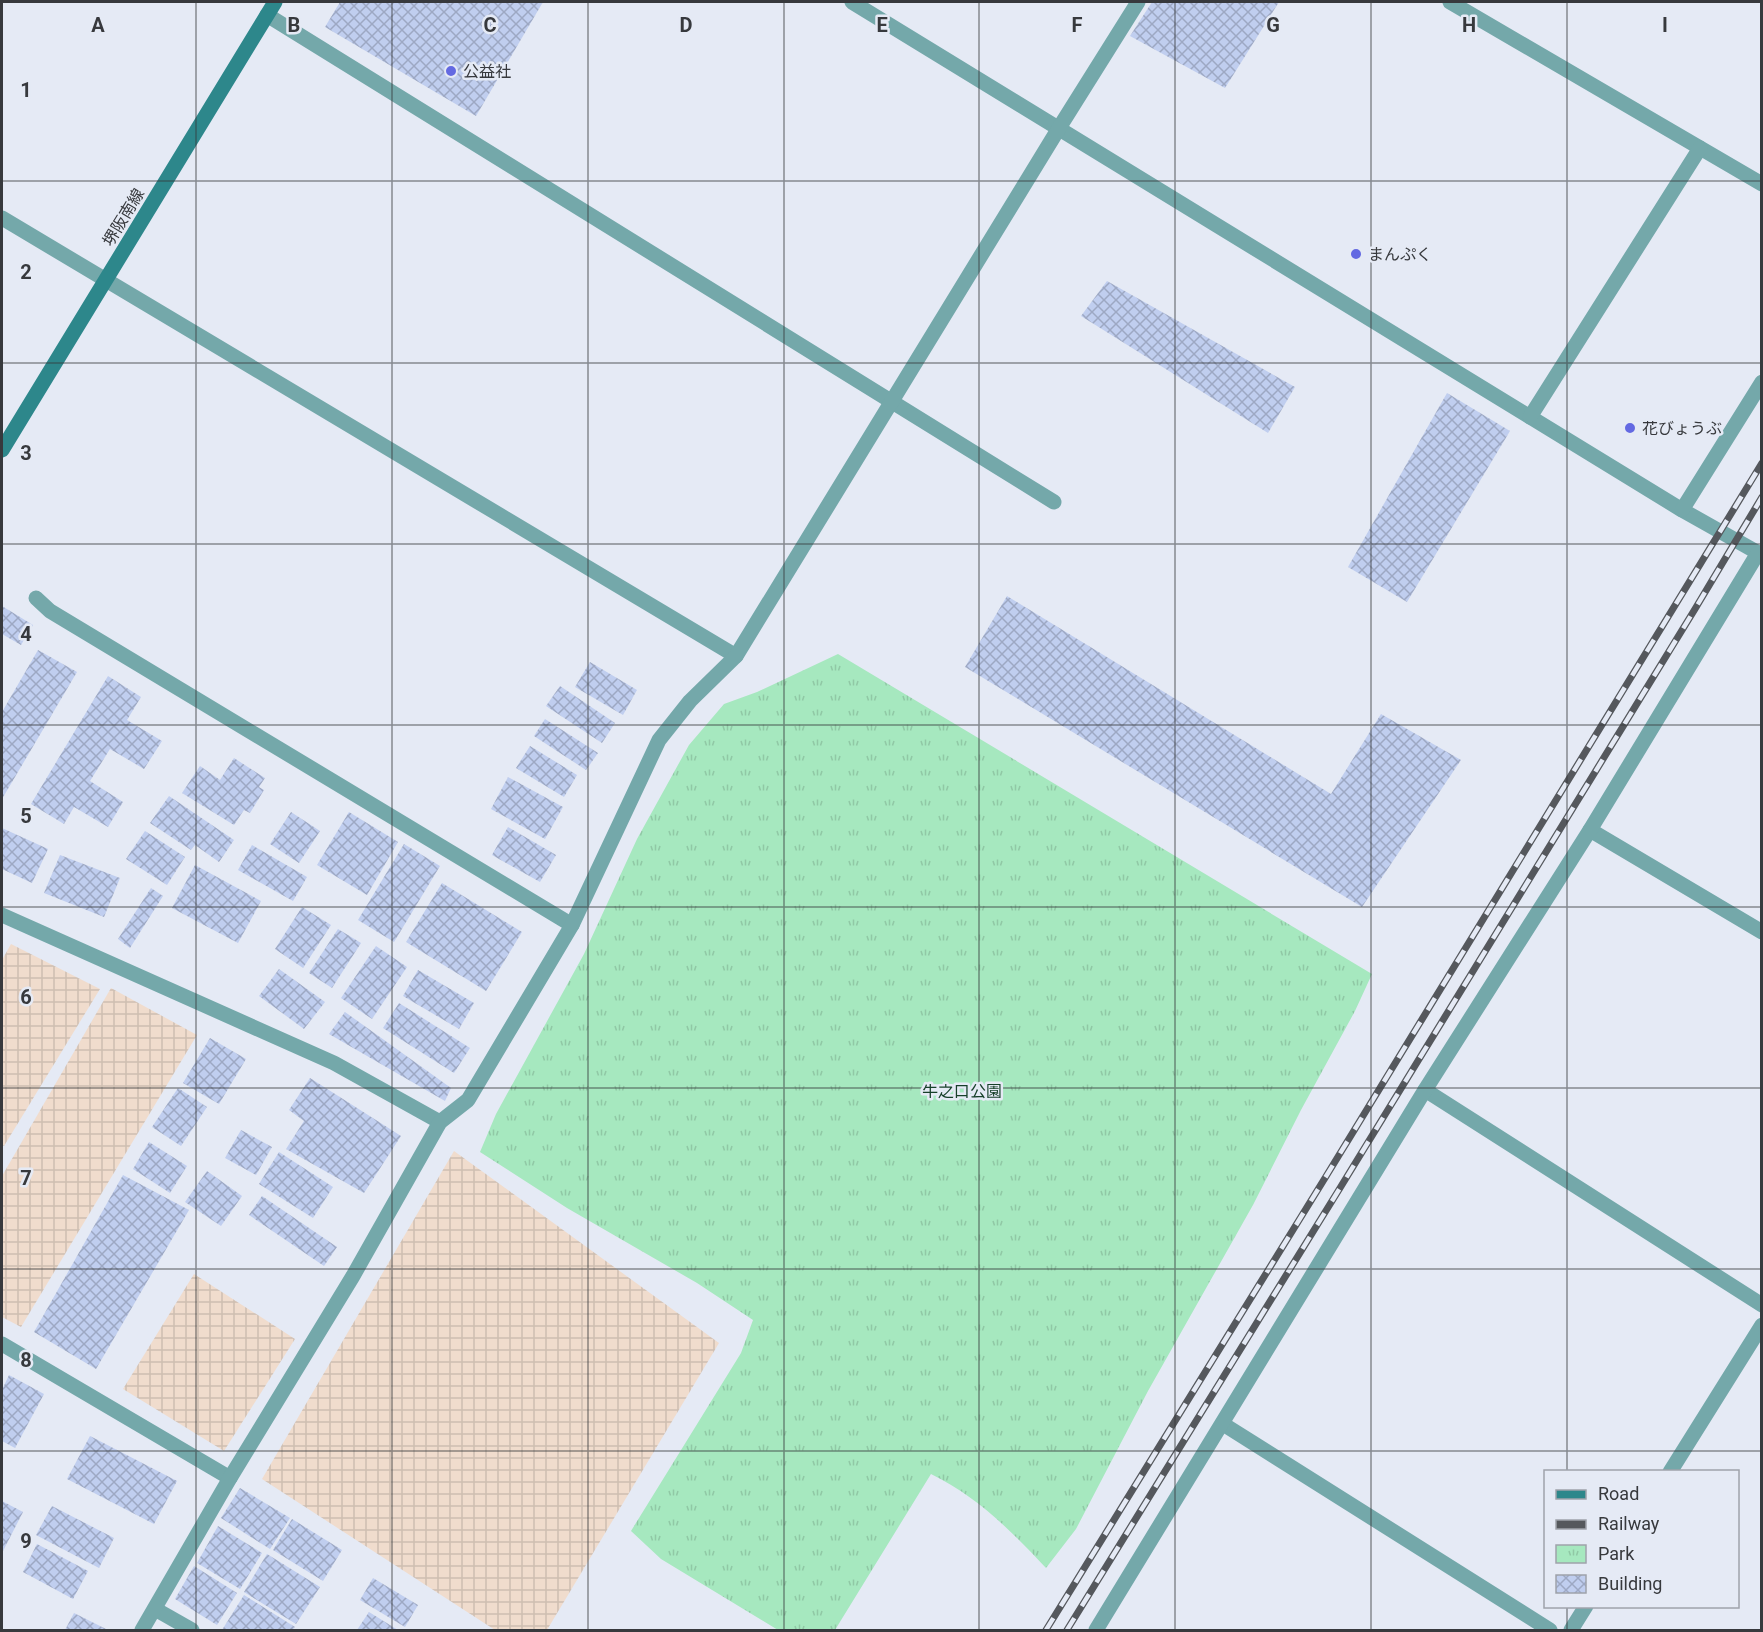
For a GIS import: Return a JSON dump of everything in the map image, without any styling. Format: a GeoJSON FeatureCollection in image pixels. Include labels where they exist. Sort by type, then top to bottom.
{"type":"FeatureCollection","features":[{"type":"Feature","properties":{"kind":"main road","name":"堺阪南線"},"geometry":{"type":"LineString","coordinates":[[2,450],[271,8]]}},
{"type":"Feature","properties":{"kind":"street"},"geometry":{"type":"LineString","coordinates":[[852,2],[1682,510],[1760,554],[1590,830],[1425,1090],[1096,1630]]}},
{"type":"Feature","properties":{"kind":"street"},"geometry":{"type":"LineString","coordinates":[[142,1630],[230,1478],[353,1276],[440,1122],[468,1100],[572,925],[659,740],[690,702],[736,656],[1138,2]]}},
{"type":"Feature","properties":{"kind":"street"},"geometry":{"type":"LineString","coordinates":[[1450,2],[1761,184]]}},
{"type":"Feature","properties":{"kind":"street"},"geometry":{"type":"LineString","coordinates":[[271,8],[1054,502]]}},
{"type":"Feature","properties":{"kind":"street"},"geometry":{"type":"LineString","coordinates":[[1530,417],[1700,148]]}},
{"type":"Feature","properties":{"kind":"street"},"geometry":{"type":"LineString","coordinates":[[2,218],[736,656]]}},
{"type":"Feature","properties":{"kind":"street"},"geometry":{"type":"LineString","coordinates":[[1682,510],[1761,382]]}},
{"type":"Feature","properties":{"kind":"street"},"geometry":{"type":"LineString","coordinates":[[36,598],[50,611],[572,925]]}},
{"type":"Feature","properties":{"kind":"street"},"geometry":{"type":"LineString","coordinates":[[1590,830],[1761,931]]}},
{"type":"Feature","properties":{"kind":"street"},"geometry":{"type":"LineString","coordinates":[[2,915],[333,1063],[440,1122]]}},
{"type":"Feature","properties":{"kind":"street"},"geometry":{"type":"LineString","coordinates":[[1425,1090],[1761,1305]]}},
{"type":"Feature","properties":{"kind":"street"},"geometry":{"type":"LineString","coordinates":[[1671,1470],[1761,1325]]}},
{"type":"Feature","properties":{"kind":"street"},"geometry":{"type":"LineString","coordinates":[[2,1344],[230,1478]]}},
{"type":"Feature","properties":{"kind":"street"},"geometry":{"type":"LineString","coordinates":[[1223,1424],[1550,1630]]}},
{"type":"Feature","properties":{"kind":"street"},"geometry":{"type":"LineString","coordinates":[[1571,1630],[1585,1608]]}},
{"type":"Feature","properties":{"kind":"street"},"geometry":{"type":"LineString","coordinates":[[155,1609],[192,1630]]}},
{"type":"Feature","properties":{"kind":"shaded area"},"geometry":{"type":"Polygon","coordinates":[[[11,944],[100,989],[4,1146],[2,1145],[2,960],[11,944]]]}},
{"type":"Feature","properties":{"kind":"shaded area"},"geometry":{"type":"Polygon","coordinates":[[[111,988],[197,1035],[21,1327],[2,1317],[2,1176],[111,988]]]}},
{"type":"Feature","properties":{"kind":"shaded area"},"geometry":{"type":"Polygon","coordinates":[[[454,1151],[719,1343],[547,1630],[495,1630],[262,1479],[454,1151]]]}},
{"type":"Feature","properties":{"kind":"shaded area"},"geometry":{"type":"Polygon","coordinates":[[[194,1274],[295,1339],[224,1451],[123,1389],[194,1274]]]}},
{"type":"Feature","properties":{"kind":"green space","name":"牛之口公園"},"geometry":{"type":"Polygon","coordinates":[[[838,654],[1372,974],[1355,1011],[1253,1205],[1148,1391],[1076,1529],[1046,1568],[979,1504],[931,1474],[835,1630],[778,1630],[661,1559],[631,1531],[741,1353],[753,1320],[697,1283],[567,1208],[480,1152],[496,1114],[584,954],[637,839],[689,745],[724,704],[757,692],[838,654]]]}},
{"type":"Feature","properties":{"kind":"building","name":"公益社"},"geometry":{"type":"Polygon","coordinates":[[[340,2],[543,2],[476,116],[325,27],[340,2]]]}},
{"type":"Feature","properties":{"kind":"building"},"geometry":{"type":"Polygon","coordinates":[[[1152,2],[1279,2],[1225,88],[1130,36],[1152,2]]]}},
{"type":"Feature","properties":{"kind":"building"},"geometry":{"type":"Polygon","coordinates":[[[1107,281],[1295,387],[1268,433],[1081,316],[1107,281]]]}},
{"type":"Feature","properties":{"kind":"building"},"geometry":{"type":"Polygon","coordinates":[[[1447,393],[1510,431],[1407,602],[1348,567],[1447,393]]]}},
{"type":"Feature","properties":{"kind":"building"},"geometry":{"type":"Polygon","coordinates":[[[1007,596],[1331,794],[1381,714],[1461,760],[1362,907],[965,667],[1007,596]]]}},
{"type":"Feature","properties":{"kind":"building"},"geometry":{"type":"Polygon","coordinates":[[[2,606],[33,625],[21,645],[2,634],[2,606]]]}},
{"type":"Feature","properties":{"kind":"building"},"geometry":{"type":"Polygon","coordinates":[[[38,650],[77,672],[2,799],[2,712],[38,650]]]}},
{"type":"Feature","properties":{"kind":"building"},"geometry":{"type":"Polygon","coordinates":[[[590,662],[637,690],[623,715],[575,687],[590,662]]]}},
{"type":"Feature","properties":{"kind":"building"},"geometry":{"type":"Polygon","coordinates":[[[108,676],[141,697],[127,720],[162,741],[144,769],[110,749],[90,781],[123,802],[108,827],[74,807],[64,824],[31,804],[108,676]]]}},
{"type":"Feature","properties":{"kind":"building"},"geometry":{"type":"Polygon","coordinates":[[[560,686],[615,723],[602,743],[546,706],[560,686]]]}},
{"type":"Feature","properties":{"kind":"building"},"geometry":{"type":"Polygon","coordinates":[[[545,719],[598,753],[586,770],[534,736],[545,719]]]}},
{"type":"Feature","properties":{"kind":"building"},"geometry":{"type":"Polygon","coordinates":[[[530,746],[577,775],[564,797],[516,768],[530,746]]]}},
{"type":"Feature","properties":{"kind":"building"},"geometry":{"type":"Polygon","coordinates":[[[234,758],[265,778],[259,787],[264,790],[250,813],[244,810],[234,825],[182,793],[200,766],[220,780],[234,758]]]}},
{"type":"Feature","properties":{"kind":"building"},"geometry":{"type":"Polygon","coordinates":[[[508,777],[563,807],[545,839],[491,809],[508,777]]]}},
{"type":"Feature","properties":{"kind":"building"},"geometry":{"type":"Polygon","coordinates":[[[169,796],[234,840],[219,862],[195,845],[191,850],[150,823],[169,796]]]}},
{"type":"Feature","properties":{"kind":"building"},"geometry":{"type":"Polygon","coordinates":[[[291,812],[320,831],[299,863],[270,844],[291,812]]]}},
{"type":"Feature","properties":{"kind":"building"},"geometry":{"type":"Polygon","coordinates":[[[349,812],[398,842],[367,895],[317,865],[349,812]]]}},
{"type":"Feature","properties":{"kind":"building"},"geometry":{"type":"Polygon","coordinates":[[[508,827],[556,855],[540,882],[492,855],[508,827]]]}},
{"type":"Feature","properties":{"kind":"building"},"geometry":{"type":"Polygon","coordinates":[[[2,828],[48,849],[32,883],[2,869],[2,828]]]}},
{"type":"Feature","properties":{"kind":"building"},"geometry":{"type":"Polygon","coordinates":[[[145,831],[185,857],[167,885],[126,859],[145,831]]]}},
{"type":"Feature","properties":{"kind":"building"},"geometry":{"type":"Polygon","coordinates":[[[404,844],[440,866],[394,942],[358,920],[404,844]]]}},
{"type":"Feature","properties":{"kind":"building"},"geometry":{"type":"Polygon","coordinates":[[[252,845],[307,877],[293,901],[238,870],[252,845]]]}},
{"type":"Feature","properties":{"kind":"building"},"geometry":{"type":"Polygon","coordinates":[[[60,855],[120,878],[104,917],[44,893],[60,855]]]}},
{"type":"Feature","properties":{"kind":"building"},"geometry":{"type":"Polygon","coordinates":[[[195,865],[261,901],[238,943],[172,908],[195,865]]]}},
{"type":"Feature","properties":{"kind":"building"},"geometry":{"type":"Polygon","coordinates":[[[442,883],[522,932],[486,991],[406,942],[442,883]]]}},
{"type":"Feature","properties":{"kind":"building"},"geometry":{"type":"Polygon","coordinates":[[[151,888],[163,896],[130,948],[118,939],[151,888]]]}},
{"type":"Feature","properties":{"kind":"building"},"geometry":{"type":"Polygon","coordinates":[[[302,907],[331,925],[303,968],[275,949],[302,907]]]}},
{"type":"Feature","properties":{"kind":"building"},"geometry":{"type":"Polygon","coordinates":[[[338,929],[361,943],[332,988],[309,973],[338,929]]]}},
{"type":"Feature","properties":{"kind":"building"},"geometry":{"type":"Polygon","coordinates":[[[376,946],[407,967],[372,1019],[341,998],[376,946]]]}},
{"type":"Feature","properties":{"kind":"building"},"geometry":{"type":"Polygon","coordinates":[[[279,969],[325,1002],[304,1029],[259,996],[279,969]]]}},
{"type":"Feature","properties":{"kind":"building"},"geometry":{"type":"Polygon","coordinates":[[[418,970],[474,1003],[459,1029],[403,996],[418,970]]]}},
{"type":"Feature","properties":{"kind":"building"},"geometry":{"type":"Polygon","coordinates":[[[399,1003],[470,1048],[454,1073],[383,1028],[399,1003]]]}},
{"type":"Feature","properties":{"kind":"building"},"geometry":{"type":"Polygon","coordinates":[[[345,1012],[451,1088],[445,1101],[329,1034],[345,1012]]]}},
{"type":"Feature","properties":{"kind":"building"},"geometry":{"type":"Polygon","coordinates":[[[210,1038],[246,1059],[219,1104],[183,1083],[210,1038]]]}},
{"type":"Feature","properties":{"kind":"building"},"geometry":{"type":"Polygon","coordinates":[[[310,1078],[401,1136],[364,1193],[286,1149],[304,1121],[289,1110],[310,1078]]]}},
{"type":"Feature","properties":{"kind":"building"},"geometry":{"type":"Polygon","coordinates":[[[178,1088],[207,1107],[181,1146],[152,1127],[178,1088]]]}},
{"type":"Feature","properties":{"kind":"building"},"geometry":{"type":"Polygon","coordinates":[[[241,1130],[272,1147],[256,1175],[225,1158],[241,1130]]]}},
{"type":"Feature","properties":{"kind":"building"},"geometry":{"type":"Polygon","coordinates":[[[149,1142],[187,1166],[170,1193],[133,1169],[149,1142]]]}},
{"type":"Feature","properties":{"kind":"building"},"geometry":{"type":"Polygon","coordinates":[[[279,1152],[333,1187],[313,1218],[259,1184],[279,1152]]]}},
{"type":"Feature","properties":{"kind":"building"},"geometry":{"type":"Polygon","coordinates":[[[207,1171],[242,1196],[221,1226],[185,1202],[207,1171]]]}},
{"type":"Feature","properties":{"kind":"building"},"geometry":{"type":"Polygon","coordinates":[[[123,1175],[189,1210],[96,1369],[34,1332],[123,1175]]]}},
{"type":"Feature","properties":{"kind":"building"},"geometry":{"type":"Polygon","coordinates":[[[262,1196],[337,1247],[324,1266],[249,1215],[262,1196]]]}},
{"type":"Feature","properties":{"kind":"building"},"geometry":{"type":"Polygon","coordinates":[[[9,1375],[44,1394],[15,1448],[2,1441],[2,1390],[9,1375]]]}},
{"type":"Feature","properties":{"kind":"building"},"geometry":{"type":"Polygon","coordinates":[[[90,1436],[177,1481],[154,1524],[67,1479],[90,1436]]]}},
{"type":"Feature","properties":{"kind":"building"},"geometry":{"type":"Polygon","coordinates":[[[240,1488],[290,1518],[270,1549],[221,1518],[240,1488]]]}},
{"type":"Feature","properties":{"kind":"building"},"geometry":{"type":"Polygon","coordinates":[[[2,1501],[23,1512],[2,1553],[2,1501]]]}},
{"type":"Feature","properties":{"kind":"building"},"geometry":{"type":"Polygon","coordinates":[[[52,1506],[114,1538],[99,1568],[36,1535],[52,1506]]]}},
{"type":"Feature","properties":{"kind":"building"},"geometry":{"type":"Polygon","coordinates":[[[292,1519],[342,1550],[323,1581],[273,1550],[292,1519]]]}},
{"type":"Feature","properties":{"kind":"building"},"geometry":{"type":"Polygon","coordinates":[[[218,1526],[262,1553],[240,1589],[197,1563],[218,1526]]]}},
{"type":"Feature","properties":{"kind":"building"},"geometry":{"type":"Polygon","coordinates":[[[37,1544],[88,1571],[73,1599],[23,1572],[37,1544]]]}},
{"type":"Feature","properties":{"kind":"building"},"geometry":{"type":"Polygon","coordinates":[[[267,1554],[320,1587],[296,1624],[244,1592],[267,1554]]]}},
{"type":"Feature","properties":{"kind":"building"},"geometry":{"type":"Polygon","coordinates":[[[194,1566],[237,1593],[217,1625],[175,1599],[194,1566]]]}},
{"type":"Feature","properties":{"kind":"building"},"geometry":{"type":"Polygon","coordinates":[[[373,1578],[418,1605],[405,1627],[360,1600],[373,1578]]]}},
{"type":"Feature","properties":{"kind":"building"},"geometry":{"type":"Polygon","coordinates":[[[244,1595],[295,1627],[292,1630],[222,1630],[244,1595]]]}},
{"type":"Feature","properties":{"kind":"building"},"geometry":{"type":"Polygon","coordinates":[[[369,1612],[398,1630],[357,1630],[369,1612]]]}},
{"type":"Feature","properties":{"kind":"building"},"geometry":{"type":"Polygon","coordinates":[[[74,1613],[108,1630],[65,1630],[74,1613]]]}},
{"type":"Feature","properties":{"kind":"railway"},"geometry":{"type":"LineString","coordinates":[[1046,1630],[1762,463]]}},
{"type":"Feature","properties":{"kind":"railway"},"geometry":{"type":"LineString","coordinates":[[1067,1630],[1762,497]]}},
{"type":"Feature","properties":{"kind":"place","name":"公益社"},"geometry":{"type":"Point","coordinates":[451,71]}},
{"type":"Feature","properties":{"kind":"place","name":"まんぷく"},"geometry":{"type":"Point","coordinates":[1356,254]}},
{"type":"Feature","properties":{"kind":"place","name":"花びょうぶ"},"geometry":{"type":"Point","coordinates":[1630,428]}}]}
